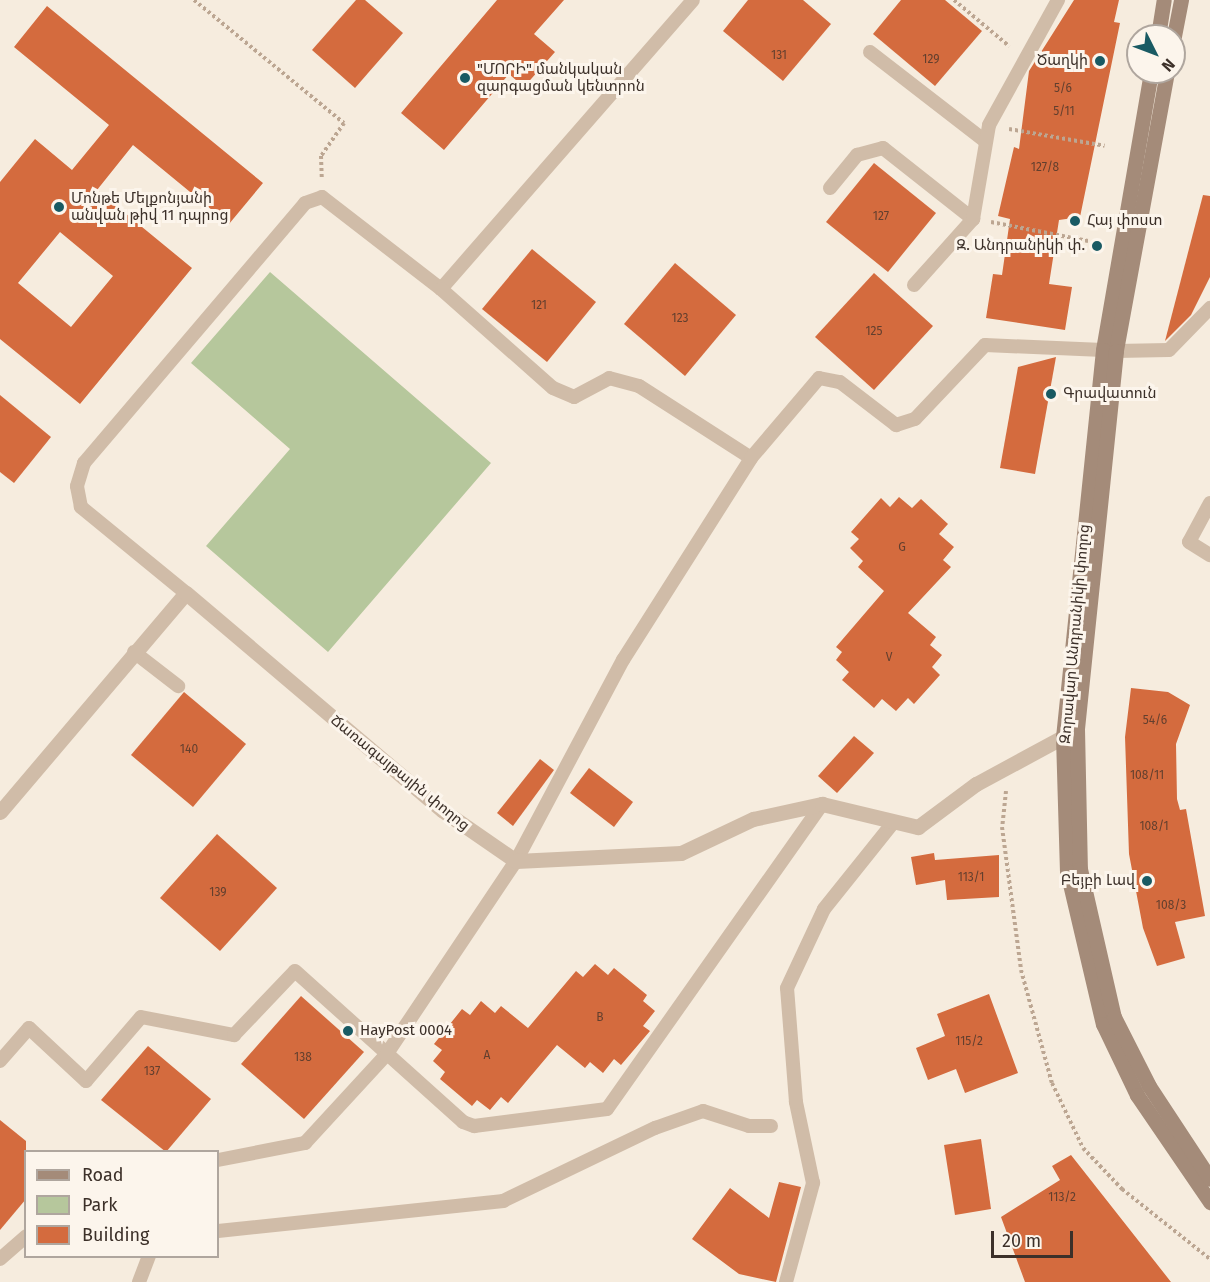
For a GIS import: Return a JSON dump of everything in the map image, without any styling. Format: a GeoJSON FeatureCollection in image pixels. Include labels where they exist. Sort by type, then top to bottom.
{"type":"FeatureCollection","features":[{"type":"Feature","properties":{"kind":"main road"},"geometry":{"type":"LineString","coordinates":[[1160,24],[1164,0]]}},
{"type":"Feature","properties":{"kind":"main road"},"geometry":{"type":"LineString","coordinates":[[1176,24],[1181,0]]}},
{"type":"Feature","properties":{"kind":"main road","name":"Զորավար Անդրանիկի փողոց"},"geometry":{"type":"LineString","coordinates":[[1149,84],[1110,351],[1063,737],[1067,871],[1103,1024],[1137,1095],[1210,1202]]}},
{"type":"Feature","properties":{"kind":"main road","name":"Զորավար Անդրանիկի փողոց"},"geometry":{"type":"LineString","coordinates":[[1165,84],[1110,351],[1077,729],[1080,869],[1114,1017],[1149,1086],[1210,1179]]}},
{"type":"Feature","properties":{"kind":"street"},"geometry":{"type":"LineString","coordinates":[[0,812],[186,593]]}},
{"type":"Feature","properties":{"kind":"street","name":"Ճառագայթային փողոց"},"geometry":{"type":"LineString","coordinates":[[186,593],[442,810],[516,861]]}},
{"type":"Feature","properties":{"kind":"street"},"geometry":{"type":"LineString","coordinates":[[516,861],[681,853],[753,819],[822,804],[892,824],[918,827],[1010,765],[1077,729]]}},
{"type":"Feature","properties":{"kind":"lane"},"geometry":{"type":"LineString","coordinates":[[441,289],[693,0]]}},
{"type":"Feature","properties":{"kind":"lane"},"geometry":{"type":"LineString","coordinates":[[914,285],[973,219],[989,125],[1058,0]]}},
{"type":"Feature","properties":{"kind":"lane"},"geometry":{"type":"LineString","coordinates":[[870,52],[985,141]]}},
{"type":"Feature","properties":{"kind":"lane"},"geometry":{"type":"LineString","coordinates":[[830,188],[857,155],[883,148],[973,219]]}},
{"type":"Feature","properties":{"kind":"lane"},"geometry":{"type":"LineString","coordinates":[[186,593],[81,507],[77,486],[84,463],[306,203],[322,197],[441,289],[564,394],[574,397],[609,378],[639,386],[751,458]]}},
{"type":"Feature","properties":{"kind":"lane"},"geometry":{"type":"LineString","coordinates":[[219,1160],[305,1143],[386,1055],[516,861],[623,660],[751,458],[819,378],[840,382],[896,425],[915,418],[985,345],[1110,351],[1169,351],[1210,308]]}},
{"type":"Feature","properties":{"kind":"lane"},"geometry":{"type":"LineString","coordinates":[[1210,503],[1189,542],[1210,555]]}},
{"type":"Feature","properties":{"kind":"lane"},"geometry":{"type":"LineString","coordinates":[[134,652],[178,686]]}},
{"type":"Feature","properties":{"kind":"lane"},"geometry":{"type":"LineString","coordinates":[[0,1061],[29,1028],[86,1081],[141,1017],[234,1035],[295,971],[450,1115],[474,1126],[607,1109],[822,804]]}},
{"type":"Feature","properties":{"kind":"lane"},"geometry":{"type":"LineString","coordinates":[[786,1282],[813,1183],[796,1102],[788,988],[824,909],[892,824]]}},
{"type":"Feature","properties":{"kind":"lane"},"geometry":{"type":"LineString","coordinates":[[219,1231],[503,1201],[655,1128],[703,1111],[749,1126],[771,1126]]}},
{"type":"Feature","properties":{"kind":"lane"},"geometry":{"type":"LineString","coordinates":[[0,1259],[24,1238]]}},
{"type":"Feature","properties":{"kind":"lane"},"geometry":{"type":"LineString","coordinates":[[139,1282],[149,1258]]}},
{"type":"Feature","properties":{"kind":"path"},"geometry":{"type":"LineString","coordinates":[[194,0],[344,123],[321,156],[322,197]]}},
{"type":"Feature","properties":{"kind":"path"},"geometry":{"type":"LineString","coordinates":[[954,0],[1026,60]]}},
{"type":"Feature","properties":{"kind":"path"},"geometry":{"type":"LineString","coordinates":[[989,125],[1105,146]]}},
{"type":"Feature","properties":{"kind":"path"},"geometry":{"type":"LineString","coordinates":[[973,219],[1088,241]]}},
{"type":"Feature","properties":{"kind":"path"},"geometry":{"type":"LineString","coordinates":[[1010,765],[1002,827],[1023,980],[1052,1083],[1083,1148],[1122,1189],[1210,1259]]}},
{"type":"Feature","properties":{"kind":"green space"},"geometry":{"type":"Polygon","coordinates":[[[270,272],[491,463],[328,652],[206,546],[290,449],[191,363],[270,272]]]}},
{"type":"Feature","properties":{"kind":"building"},"geometry":{"type":"Polygon","coordinates":[[[356,0],[365,0],[403,33],[355,88],[312,50],[356,0]]]}},
{"type":"Feature","properties":{"kind":"building","name":"\"ՄՈՐԻ\" մանկական զարգացման կենտրոն"},"geometry":{"type":"Polygon","coordinates":[[[497,0],[564,0],[534,34],[555,52],[524,87],[509,74],[444,150],[401,113],[497,0]]]}},
{"type":"Feature","properties":{"kind":"building"},"geometry":{"type":"Polygon","coordinates":[[[748,0],[803,0],[831,24],[783,81],[723,31],[748,0]]]}},
{"type":"Feature","properties":{"kind":"building"},"geometry":{"type":"Polygon","coordinates":[[[901,0],[945,0],[982,31],[935,86],[873,34],[901,0]]]}},
{"type":"Feature","properties":{"kind":"building"},"geometry":{"type":"Polygon","coordinates":[[[1074,0],[1119,0],[1114,22],[1120,23],[1080,217],[1059,220],[1049,284],[1072,287],[1065,330],[986,318],[993,274],[1002,275],[1010,219],[998,216],[1014,147],[1019,149],[1029,71],[1074,0]]]}},
{"type":"Feature","properties":{"kind":"building","name":"Մոնթե Մելքոնյանի անվան թիվ 11 դպրոց"},"geometry":{"type":"Polygon","coordinates":[[[47,6],[263,183],[229,224],[133,145],[97,190],[192,268],[80,404],[0,339],[0,182],[35,139],[72,170],[109,125],[14,47],[47,6]],[[60,232],[18,283],[71,327],[113,276],[60,232]]]}},
{"type":"Feature","properties":{"kind":"building"},"geometry":{"type":"Polygon","coordinates":[[[874,163],[936,213],[888,272],[826,222],[874,163]]]}},
{"type":"Feature","properties":{"kind":"building"},"geometry":{"type":"Polygon","coordinates":[[[1203,195],[1210,196],[1210,277],[1191,315],[1165,341],[1203,195]]]}},
{"type":"Feature","properties":{"kind":"building"},"geometry":{"type":"Polygon","coordinates":[[[532,249],[596,302],[547,362],[482,309],[532,249]]]}},
{"type":"Feature","properties":{"kind":"building"},"geometry":{"type":"Polygon","coordinates":[[[675,263],[736,315],[685,376],[624,324],[675,263]]]}},
{"type":"Feature","properties":{"kind":"building"},"geometry":{"type":"Polygon","coordinates":[[[874,273],[933,326],[874,390],[815,337],[874,273]]]}},
{"type":"Feature","properties":{"kind":"building"},"geometry":{"type":"Polygon","coordinates":[[[1056,357],[1035,474],[1000,468],[1018,367],[1056,357]]]}},
{"type":"Feature","properties":{"kind":"building"},"geometry":{"type":"Polygon","coordinates":[[[0,395],[51,437],[14,483],[0,472],[0,395]]]}},
{"type":"Feature","properties":{"kind":"building"},"geometry":{"type":"Polygon","coordinates":[[[899,497],[912,508],[921,499],[948,524],[939,534],[954,547],[943,560],[951,567],[908,613],[936,637],[930,645],[942,655],[932,667],[940,675],[914,704],[908,698],[896,711],[882,699],[874,708],[842,680],[849,672],[836,660],[842,652],[836,647],[884,591],[858,567],[863,561],[850,548],[859,539],[851,532],[881,498],[890,507],[899,497]]]}},
{"type":"Feature","properties":{"kind":"building"},"geometry":{"type":"Polygon","coordinates":[[[1131,688],[1168,692],[1190,705],[1176,744],[1177,799],[1180,810],[1186,809],[1205,916],[1175,922],[1185,958],[1157,966],[1143,928],[1129,854],[1125,737],[1131,688]]]}},
{"type":"Feature","properties":{"kind":"building"},"geometry":{"type":"Polygon","coordinates":[[[184,692],[246,744],[193,807],[131,755],[184,692]]]}},
{"type":"Feature","properties":{"kind":"building"},"geometry":{"type":"Polygon","coordinates":[[[854,736],[874,753],[837,793],[818,776],[854,736]]]}},
{"type":"Feature","properties":{"kind":"building"},"geometry":{"type":"Polygon","coordinates":[[[540,759],[554,770],[513,826],[497,813],[540,759]]]}},
{"type":"Feature","properties":{"kind":"building"},"geometry":{"type":"Polygon","coordinates":[[[589,768],[633,802],[614,827],[570,793],[589,768]]]}},
{"type":"Feature","properties":{"kind":"building"},"geometry":{"type":"Polygon","coordinates":[[[217,834],[277,888],[220,951],[160,898],[217,834]]]}},
{"type":"Feature","properties":{"kind":"building"},"geometry":{"type":"Polygon","coordinates":[[[934,853],[935,860],[999,855],[999,897],[947,900],[945,880],[916,885],[911,857],[934,853]]]}},
{"type":"Feature","properties":{"kind":"building"},"geometry":{"type":"Polygon","coordinates":[[[595,964],[608,975],[614,968],[647,995],[643,1001],[655,1011],[643,1026],[650,1031],[621,1065],[614,1059],[603,1073],[590,1062],[585,1068],[557,1045],[508,1103],[501,1097],[490,1110],[477,1100],[472,1106],[440,1079],[445,1072],[433,1061],[442,1050],[434,1044],[462,1009],[470,1015],[481,1001],[495,1013],[501,1006],[528,1028],[576,971],[583,977],[595,964]]]}},
{"type":"Feature","properties":{"kind":"building"},"geometry":{"type":"Polygon","coordinates":[[[989,994],[1018,1073],[965,1093],[956,1069],[928,1080],[916,1048],[945,1036],[937,1014],[989,994]]]}},
{"type":"Feature","properties":{"kind":"building"},"geometry":{"type":"Polygon","coordinates":[[[301,996],[364,1052],[304,1119],[241,1064],[301,996]]]}},
{"type":"Feature","properties":{"kind":"building"},"geometry":{"type":"Polygon","coordinates":[[[148,1046],[211,1099],[168,1150],[164,1150],[101,1100],[148,1046]]]}},
{"type":"Feature","properties":{"kind":"building"},"geometry":{"type":"Polygon","coordinates":[[[0,1120],[26,1141],[26,1150],[24,1150],[24,1201],[0,1230],[0,1120]]]}},
{"type":"Feature","properties":{"kind":"building"},"geometry":{"type":"Polygon","coordinates":[[[981,1139],[991,1209],[955,1215],[944,1145],[981,1139]]]}},
{"type":"Feature","properties":{"kind":"building"},"geometry":{"type":"Polygon","coordinates":[[[1071,1155],[1171,1282],[1025,1282],[1001,1217],[1060,1180],[1052,1166],[1071,1155]]]}},
{"type":"Feature","properties":{"kind":"building"},"geometry":{"type":"Polygon","coordinates":[[[779,1182],[801,1187],[776,1282],[739,1274],[692,1239],[730,1188],[769,1218],[779,1182]]]}},
{"type":"Feature","properties":{"kind":"place","name":"Ծաղկի"},"geometry":{"type":"Point","coordinates":[1100,61]}},
{"type":"Feature","properties":{"kind":"place","name":"\"ՄՈՐԻ\" մանկական զարգացման կենտրոն"},"geometry":{"type":"Point","coordinates":[465,78]}},
{"type":"Feature","properties":{"kind":"place","name":"Մոնթե Մելքոնյանի անվան թիվ 11 դպրոց"},"geometry":{"type":"Point","coordinates":[59,207]}},
{"type":"Feature","properties":{"kind":"place","name":"Հայ փոստ"},"geometry":{"type":"Point","coordinates":[1075,221]}},
{"type":"Feature","properties":{"kind":"place","name":"Զ. Անդրանիկի փ."},"geometry":{"type":"Point","coordinates":[1097,246]}},
{"type":"Feature","properties":{"kind":"place","name":"Գրավատուն"},"geometry":{"type":"Point","coordinates":[1051,394]}},
{"type":"Feature","properties":{"kind":"place","name":"Բեյբի Լավ"},"geometry":{"type":"Point","coordinates":[1147,881]}},
{"type":"Feature","properties":{"kind":"place","name":"HayPost 0004"},"geometry":{"type":"Point","coordinates":[348,1031]}}]}
